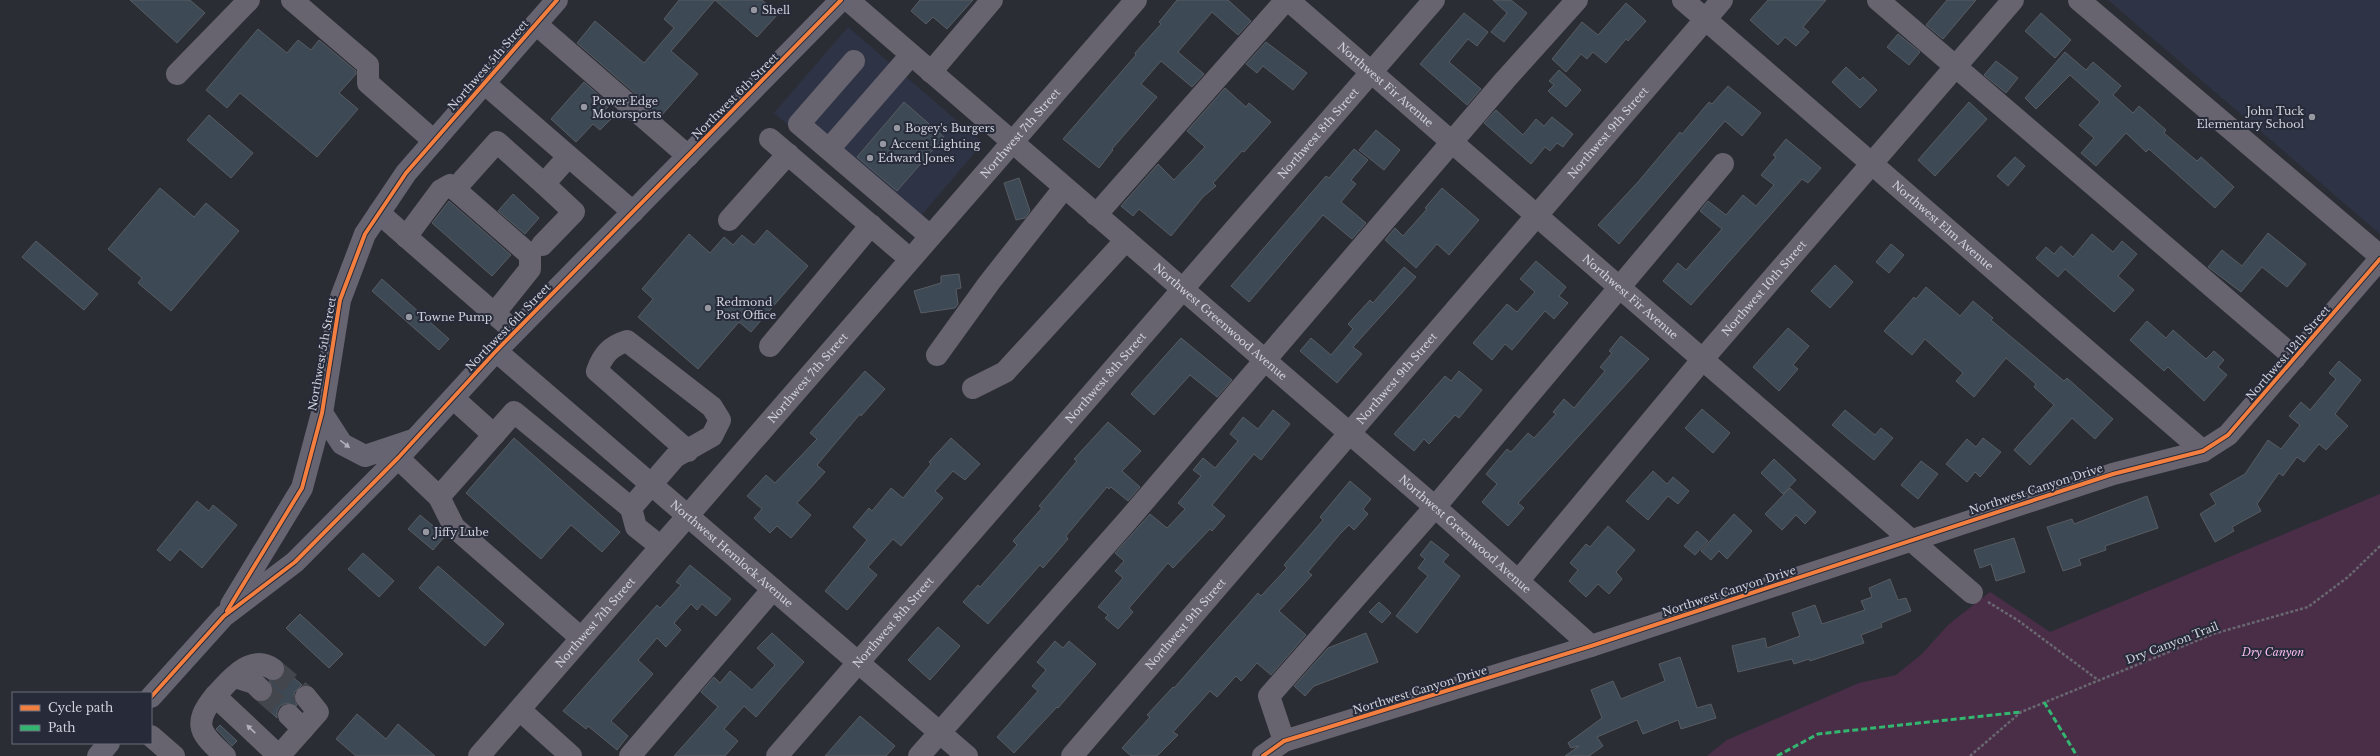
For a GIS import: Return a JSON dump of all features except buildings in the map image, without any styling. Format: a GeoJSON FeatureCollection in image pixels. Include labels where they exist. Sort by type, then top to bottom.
{"type":"FeatureCollection","features":[{"type":"Feature","properties":{"kind":"main road","name":"Northwest 5th Street"},"geometry":{"type":"LineString","coordinates":[[224,616],[302,488],[322,413],[340,300],[365,234],[406,173],[557,0]]}},
{"type":"Feature","properties":{"kind":"main road","name":"Northwest 6th Street"},"geometry":{"type":"LineString","coordinates":[[152,696],[224,616],[296,562],[398,458],[496,351],[841,0]]}},
{"type":"Feature","properties":{"kind":"main road"},"geometry":{"type":"LineString","coordinates":[[322,413],[342,444],[366,456],[416,439]]}},
{"type":"Feature","properties":{"kind":"main road"},"geometry":{"type":"LineString","coordinates":[[98,756],[109,744]]}},
{"type":"Feature","properties":{"kind":"street"},"geometry":{"type":"LineString","coordinates":[[177,74],[250,0]]}},
{"type":"Feature","properties":{"kind":"street"},"geometry":{"type":"LineString","coordinates":[[292,0],[368,65],[368,83],[434,141]]}},
{"type":"Feature","properties":{"kind":"street","name":"Northwest Greenwood Avenue"},"geometry":{"type":"LineString","coordinates":[[848,0],[1519,580],[1591,646]]}},
{"type":"Feature","properties":{"kind":"street"},"geometry":{"type":"LineString","coordinates":[[931,72],[992,0]]}},
{"type":"Feature","properties":{"kind":"street","name":"Northwest 7th Street"},"geometry":{"type":"LineString","coordinates":[[479,756],[686,515],[1136,0]]}},
{"type":"Feature","properties":{"kind":"street"},"geometry":{"type":"LineString","coordinates":[[1096,215],[1287,0]]}},
{"type":"Feature","properties":{"kind":"street","name":"Northwest Fir Avenue"},"geometry":{"type":"LineString","coordinates":[[1287,0],[1972,593]]}},
{"type":"Feature","properties":{"kind":"street","name":"Northwest 8th Street"},"geometry":{"type":"LineString","coordinates":[[777,756],[1434,0]]}},
{"type":"Feature","properties":{"kind":"street"},"geometry":{"type":"LineString","coordinates":[[919,756],[1128,520],[1264,360],[1453,144],[1505,80],[1577,0]]}},
{"type":"Feature","properties":{"kind":"street","name":"Northwest Elm Avenue"},"geometry":{"type":"LineString","coordinates":[[1683,0],[2203,451]]}},
{"type":"Feature","properties":{"kind":"street","name":"Northwest 9th Street"},"geometry":{"type":"LineString","coordinates":[[1072,756],[1722,0]]}},
{"type":"Feature","properties":{"kind":"street"},"geometry":{"type":"LineString","coordinates":[[1878,0],[2294,358]]}},
{"type":"Feature","properties":{"kind":"street","name":"Northwest 10th Street"},"geometry":{"type":"LineString","coordinates":[[1519,580],[1702,360],[2013,0]]}},
{"type":"Feature","properties":{"kind":"street"},"geometry":{"type":"LineString","coordinates":[[2079,0],[2380,256]]}},
{"type":"Feature","properties":{"kind":"street"},"geometry":{"type":"LineString","coordinates":[[536,24],[688,156]]}},
{"type":"Feature","properties":{"kind":"street"},"geometry":{"type":"LineString","coordinates":[[829,149],[911,55]]}},
{"type":"Feature","properties":{"kind":"street"},"geometry":{"type":"LineString","coordinates":[[854,61],[799,124],[930,236]]}},
{"type":"Feature","properties":{"kind":"street"},"geometry":{"type":"LineString","coordinates":[[484,83],[632,212]]}},
{"type":"Feature","properties":{"kind":"street"},"geometry":{"type":"LineString","coordinates":[[770,139],[910,259]]}},
{"type":"Feature","properties":{"kind":"street"},"geometry":{"type":"LineString","coordinates":[[463,180],[497,142],[574,212],[542,246]]}},
{"type":"Feature","properties":{"kind":"street"},"geometry":{"type":"LineString","coordinates":[[729,220],[788,154]]}},
{"type":"Feature","properties":{"kind":"street"},"geometry":{"type":"LineString","coordinates":[[544,184],[568,157]]}},
{"type":"Feature","properties":{"kind":"street"},"geometry":{"type":"LineString","coordinates":[[1284,741],[1269,696],[1435,507],[1723,164]]}},
{"type":"Feature","properties":{"kind":"street"},"geometry":{"type":"LineString","coordinates":[[406,237],[441,190],[450,185],[530,255],[530,269],[494,314]]}},
{"type":"Feature","properties":{"kind":"street"},"geometry":{"type":"LineString","coordinates":[[937,355],[989,283],[1064,188]]}},
{"type":"Feature","properties":{"kind":"street"},"geometry":{"type":"LineString","coordinates":[[379,214],[515,332]]}},
{"type":"Feature","properties":{"kind":"street"},"geometry":{"type":"LineString","coordinates":[[770,346],[871,225]]}},
{"type":"Feature","properties":{"kind":"street"},"geometry":{"type":"LineString","coordinates":[[973,388],[1005,372],[1126,240]]}},
{"type":"Feature","properties":{"kind":"street","name":"Northwest 12th Street"},"geometry":{"type":"LineString","coordinates":[[2203,451],[2228,435],[2380,259]]}},
{"type":"Feature","properties":{"kind":"street"},"geometry":{"type":"LineString","coordinates":[[630,508],[675,457],[688,451],[712,436],[720,420],[712,406],[628,341],[616,344],[602,357],[597,371],[688,451]]}},
{"type":"Feature","properties":{"kind":"street","name":"Northwest Hemlock Avenue"},"geometry":{"type":"LineString","coordinates":[[496,351],[967,756]]}},
{"type":"Feature","properties":{"kind":"street"},"geometry":{"type":"LineString","coordinates":[[453,398],[494,435]]}},
{"type":"Feature","properties":{"kind":"street"},"geometry":{"type":"LineString","coordinates":[[536,430],[557,404]]}},
{"type":"Feature","properties":{"kind":"street"},"geometry":{"type":"LineString","coordinates":[[439,497],[514,412],[630,508],[636,527],[660,546]]}},
{"type":"Feature","properties":{"kind":"street","name":"Northwest Canyon Drive"},"geometry":{"type":"LineString","coordinates":[[1263,756],[1284,741],[1591,646],[2114,474],[2203,451]]}},
{"type":"Feature","properties":{"kind":"street"},"geometry":{"type":"LineString","coordinates":[[398,458],[439,497],[454,527],[581,638]]}},
{"type":"Feature","properties":{"kind":"street"},"geometry":{"type":"LineString","coordinates":[[630,756],[773,589]]}},
{"type":"Feature","properties":{"kind":"street"},"geometry":{"type":"LineString","coordinates":[[225,756],[206,739],[201,724],[202,715],[215,696],[250,665],[261,663],[273,669]]}},
{"type":"Feature","properties":{"kind":"street"},"geometry":{"type":"LineString","coordinates":[[235,677],[254,683],[261,690]]}},
{"type":"Feature","properties":{"kind":"street"},"geometry":{"type":"LineString","coordinates":[[215,696],[279,756],[296,722],[318,712],[306,697]]}},
{"type":"Feature","properties":{"kind":"street"},"geometry":{"type":"LineString","coordinates":[[520,710],[571,756]]}},
{"type":"Feature","properties":{"kind":"street"},"geometry":{"type":"LineString","coordinates":[[152,737],[174,756]]}},
{"type":"Feature","properties":{"kind":"path"},"geometry":{"type":"LineString","coordinates":[[1972,593],[2019,621],[2098,681]]}},
{"type":"Feature","properties":{"kind":"shaded area","name":"John Tuck Elementary School"},"geometry":{"type":"Polygon","coordinates":[[[2108,0],[2380,0],[2380,234],[2108,0]]]}},
{"type":"Feature","properties":{"kind":"shaded area"},"geometry":{"type":"Polygon","coordinates":[[[848,27],[983,143],[909,230],[774,113],[848,27]]]}},
{"type":"Feature","properties":{"kind":"green space","name":"Dry Canyon"},"geometry":{"type":"Polygon","coordinates":[[[2380,494],[2380,756],[1707,756],[1727,740],[1859,683],[1896,675],[1922,654],[1948,625],[1990,592],[2050,632],[2380,494]]]}},
{"type":"Feature","properties":{"kind":"tunnel"},"geometry":{"type":"LineString","coordinates":[[273,669],[306,697]]}},
{"type":"Feature","properties":{"kind":"tunnel"},"geometry":{"type":"LineString","coordinates":[[261,690],[289,715]]}},
{"type":"Feature","properties":{"kind":"marked path"},"geometry":{"type":"LineString","coordinates":[[2044,702],[2077,756]]}},
{"type":"Feature","properties":{"kind":"marked path"},"geometry":{"type":"LineString","coordinates":[[1777,756],[1818,734],[2021,712]]}},
{"type":"Feature","properties":{"kind":"cycle path"},"geometry":{"type":"LineString","coordinates":[[227,611],[302,488],[322,413],[340,300],[365,234],[406,173],[557,0]]}},
{"type":"Feature","properties":{"kind":"cycle path"},"geometry":{"type":"LineString","coordinates":[[152,696],[224,616],[295,562],[398,458],[496,351],[841,0]]}},
{"type":"Feature","properties":{"kind":"cycle path"},"geometry":{"type":"LineString","coordinates":[[1263,756],[1284,741],[1591,646],[2113,474],[2203,451],[2228,435],[2380,259]]}},
{"type":"Feature","properties":{"kind":"place","name":"Shell"},"geometry":{"type":"Point","coordinates":[754,10]}},
{"type":"Feature","properties":{"kind":"place","name":"Power Edge Motorsports"},"geometry":{"type":"Point","coordinates":[584,107]}},
{"type":"Feature","properties":{"kind":"place","name":"John Tuck Elementary School"},"geometry":{"type":"Point","coordinates":[2312,117]}},
{"type":"Feature","properties":{"kind":"place","name":"Bogey's Burgers"},"geometry":{"type":"Point","coordinates":[897,128]}},
{"type":"Feature","properties":{"kind":"place","name":"Accent Lighting"},"geometry":{"type":"Point","coordinates":[883,144]}},
{"type":"Feature","properties":{"kind":"place","name":"Edward Jones"},"geometry":{"type":"Point","coordinates":[870,158]}},
{"type":"Feature","properties":{"kind":"place","name":"Redmond Post Office"},"geometry":{"type":"Point","coordinates":[708,308]}},
{"type":"Feature","properties":{"kind":"place","name":"Towne Pump"},"geometry":{"type":"Point","coordinates":[409,317]}},
{"type":"Feature","properties":{"kind":"place","name":"Jiffy Lube"},"geometry":{"type":"Point","coordinates":[426,532]}}]}
